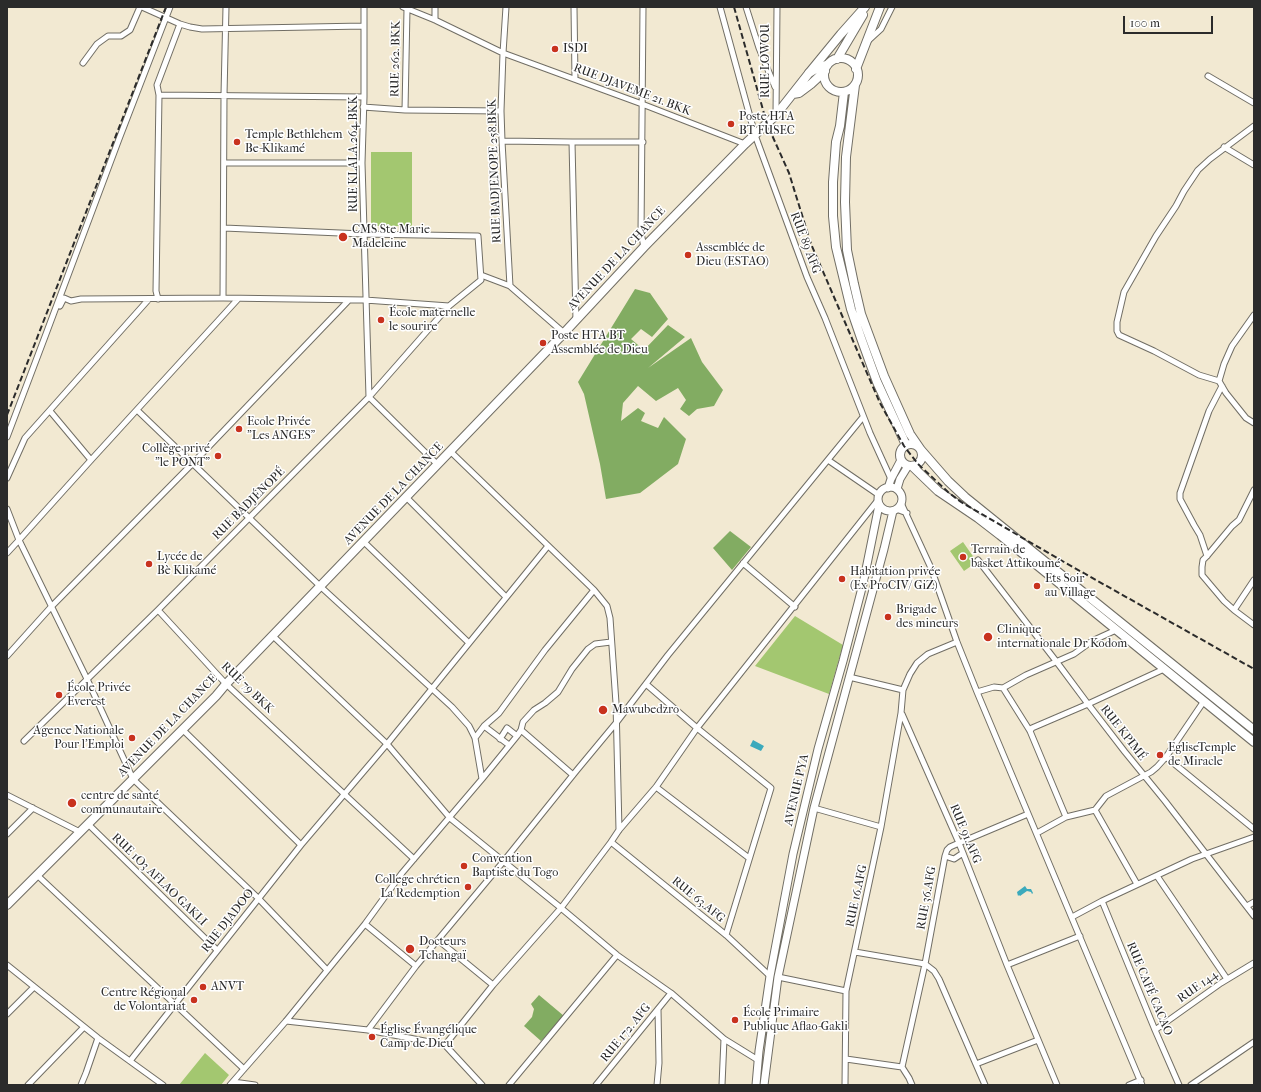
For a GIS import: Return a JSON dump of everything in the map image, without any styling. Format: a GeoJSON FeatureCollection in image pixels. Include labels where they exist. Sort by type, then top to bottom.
{"type":"FeatureCollection","features":[{"type":"Feature","properties":{"kind":"main road"},"geometry":{"type":"LineString","coordinates":[[837,59],[866,7]]}},
{"type":"Feature","properties":{"kind":"main road"},"geometry":{"type":"LineString","coordinates":[[809,73],[841,34],[866,7]]}},
{"type":"Feature","properties":{"kind":"main road"},"geometry":{"type":"LineString","coordinates":[[856,69],[880,7]]}},
{"type":"Feature","properties":{"kind":"main road"},"geometry":{"type":"LineString","coordinates":[[855,85],[844,92],[834,90],[825,83],[824,76],[826,68],[832,61],[843,59],[848,60],[853,64],[858,74],[855,85],[846,157],[844,202],[847,250],[861,314],[884,376],[910,434],[921,450],[948,481],[965,497],[1254,730]]}},
{"type":"Feature","properties":{"kind":"main road","name":"AVENUE DE LA CHANCE"},"geometry":{"type":"LineString","coordinates":[[7,905],[183,730],[274,636],[576,322],[644,247],[745,144],[776,115],[809,73],[819,67],[826,68]]}},
{"type":"Feature","properties":{"kind":"main road","name":"AVENUE DE LA CHANCE"},"geometry":{"type":"LineString","coordinates":[[792,94],[798,93],[811,84],[826,68]]}},
{"type":"Feature","properties":{"kind":"main road"},"geometry":{"type":"LineString","coordinates":[[844,92],[840,126],[836,142],[833,182],[836,247],[861,338],[877,382],[906,445]]}},
{"type":"Feature","properties":{"kind":"main road"},"geometry":{"type":"LineString","coordinates":[[897,489],[888,488],[883,490],[879,500],[884,510],[895,510],[901,502],[902,497],[897,489],[900,479],[910,466],[918,464],[922,459],[921,450],[914,444],[906,445],[901,449],[901,460],[905,465],[910,466],[938,491],[978,518],[1254,742]]}},
{"type":"Feature","properties":{"kind":"main road"},"geometry":{"type":"LineString","coordinates":[[888,488],[891,478],[901,460]]}},
{"type":"Feature","properties":{"kind":"main road","name":"AVENUE PYA"},"geometry":{"type":"LineString","coordinates":[[756,1085],[758,1060],[770,976],[793,854],[818,749],[863,584],[879,500]]}},
{"type":"Feature","properties":{"kind":"main road","name":"AVENUE PYA"},"geometry":{"type":"LineString","coordinates":[[764,1085],[778,978],[814,808],[895,510]]}},
{"type":"Feature","properties":{"kind":"main road"},"geometry":{"type":"LineString","coordinates":[[770,976],[778,978]]}},
{"type":"Feature","properties":{"kind":"main road"},"geometry":{"type":"LineString","coordinates":[[758,1060],[767,1061]]}},
{"type":"Feature","properties":{"kind":"street"},"geometry":{"type":"LineString","coordinates":[[83,63],[97,44],[108,36],[121,36],[130,30],[141,7],[190,27],[225,28],[364,26]]}},
{"type":"Feature","properties":{"kind":"street"},"geometry":{"type":"LineString","coordinates":[[7,437],[170,7]]}},
{"type":"Feature","properties":{"kind":"street"},"geometry":{"type":"LineString","coordinates":[[223,298],[226,7]]}},
{"type":"Feature","properties":{"kind":"street","name":"RUE KLALA.264.BKK"},"geometry":{"type":"LineString","coordinates":[[364,7],[362,163],[368,397]]}},
{"type":"Feature","properties":{"kind":"street"},"geometry":{"type":"LineString","coordinates":[[435,7],[435,20]]}},
{"type":"Feature","properties":{"kind":"street","name":"RUE BADJENOPE 258.BKK"},"geometry":{"type":"LineString","coordinates":[[506,7],[501,111],[510,286]]}},
{"type":"Feature","properties":{"kind":"street"},"geometry":{"type":"LineString","coordinates":[[574,7],[575,79]]}},
{"type":"Feature","properties":{"kind":"street"},"geometry":{"type":"LineString","coordinates":[[643,7],[641,232],[644,247]]}},
{"type":"Feature","properties":{"kind":"street","name":"RUE 89 AFG"},"geometry":{"type":"LineString","coordinates":[[720,7],[755,135],[807,277],[825,318],[863,417],[891,478]]}},
{"type":"Feature","properties":{"kind":"street"},"geometry":{"type":"LineString","coordinates":[[746,7],[759,48],[776,90]]}},
{"type":"Feature","properties":{"kind":"street","name":"RUE LOWOU"},"geometry":{"type":"LineString","coordinates":[[776,115],[777,7]]}},
{"type":"Feature","properties":{"kind":"street"},"geometry":{"type":"LineString","coordinates":[[867,41],[881,29],[892,7]]}},
{"type":"Feature","properties":{"kind":"street","name":"RUE DJAVEME 21. BKK"},"geometry":{"type":"LineString","coordinates":[[405,8],[435,20],[503,53],[745,144]]}},
{"type":"Feature","properties":{"kind":"street","name":"RUE 262. BKK"},"geometry":{"type":"LineString","coordinates":[[405,8],[405,110]]}},
{"type":"Feature","properties":{"kind":"street"},"geometry":{"type":"LineString","coordinates":[[158,299],[156,291],[159,94],[157,85],[180,24]]}},
{"type":"Feature","properties":{"kind":"street"},"geometry":{"type":"LineString","coordinates":[[1208,76],[1254,103]]}},
{"type":"Feature","properties":{"kind":"street"},"geometry":{"type":"LineString","coordinates":[[159,94],[364,97]]}},
{"type":"Feature","properties":{"kind":"street","name":"RUE 262. BKK"},"geometry":{"type":"LineString","coordinates":[[363,107],[405,110],[501,111]]}},
{"type":"Feature","properties":{"kind":"street"},"geometry":{"type":"LineString","coordinates":[[1254,126],[1224,147],[1198,170],[1156,236],[1124,292],[1116,322],[1119,335],[1154,350],[1199,375],[1220,384],[1246,418],[1254,424]]}},
{"type":"Feature","properties":{"kind":"street"},"geometry":{"type":"LineString","coordinates":[[502,141],[643,142]]}},
{"type":"Feature","properties":{"kind":"street"},"geometry":{"type":"LineString","coordinates":[[572,142],[576,322]]}},
{"type":"Feature","properties":{"kind":"street"},"geometry":{"type":"LineString","coordinates":[[1224,147],[1254,164]]}},
{"type":"Feature","properties":{"kind":"street"},"geometry":{"type":"LineString","coordinates":[[224,163],[362,163]]}},
{"type":"Feature","properties":{"kind":"street"},"geometry":{"type":"LineString","coordinates":[[224,228],[363,234],[478,236],[481,275],[510,286],[564,334]]}},
{"type":"Feature","properties":{"kind":"street","name":"RUE BADJÉNOPÉ"},"geometry":{"type":"LineString","coordinates":[[24,741],[250,518],[368,397],[449,306],[481,280],[481,275]]}},
{"type":"Feature","properties":{"kind":"street"},"geometry":{"type":"LineString","coordinates":[[49,328],[64,298],[71,301],[81,299],[223,298],[365,300],[449,306]]}},
{"type":"Feature","properties":{"kind":"street"},"geometry":{"type":"LineString","coordinates":[[7,478],[25,438],[149,299]]}},
{"type":"Feature","properties":{"kind":"street"},"geometry":{"type":"LineString","coordinates":[[7,553],[238,299]]}},
{"type":"Feature","properties":{"kind":"street"},"geometry":{"type":"LineString","coordinates":[[7,656],[51,607],[193,463],[348,300]]}},
{"type":"Feature","properties":{"kind":"street"},"geometry":{"type":"LineString","coordinates":[[1207,556],[1200,535],[1180,499],[1180,493],[1220,384],[1224,364],[1232,346],[1254,315]]}},
{"type":"Feature","properties":{"kind":"street"},"geometry":{"type":"LineString","coordinates":[[368,397],[438,465]]}},
{"type":"Feature","properties":{"kind":"street"},"geometry":{"type":"LineString","coordinates":[[50,410],[91,460]]}},
{"type":"Feature","properties":{"kind":"street"},"geometry":{"type":"LineString","coordinates":[[137,410],[321,587],[452,707],[469,726],[475,738],[482,779]]}},
{"type":"Feature","properties":{"kind":"street"},"geometry":{"type":"LineString","coordinates":[[368,1030],[416,966],[504,862],[646,684],[863,417]]}},
{"type":"Feature","properties":{"kind":"street"},"geometry":{"type":"LineString","coordinates":[[451,452],[594,590],[607,606],[610,618],[616,703],[619,830]]}},
{"type":"Feature","properties":{"kind":"street"},"geometry":{"type":"LineString","coordinates":[[445,1045],[493,985],[561,908],[619,830],[656,787],[697,728],[879,500],[828,460]]}},
{"type":"Feature","properties":{"kind":"street"},"geometry":{"type":"LineString","coordinates":[[1254,490],[1238,520],[1203,560],[1202,567],[1202,575],[1224,601],[1254,625]]}},
{"type":"Feature","properties":{"kind":"street"},"geometry":{"type":"LineString","coordinates":[[407,498],[506,597]]}},
{"type":"Feature","properties":{"kind":"street"},"geometry":{"type":"LineString","coordinates":[[901,502],[931,568],[957,642],[977,692],[1142,1083],[1129,1085]]}},
{"type":"Feature","properties":{"kind":"street"},"geometry":{"type":"LineString","coordinates":[[7,509],[19,540],[87,679],[133,779],[258,898],[327,970]]}},
{"type":"Feature","properties":{"kind":"street"},"geometry":{"type":"LineString","coordinates":[[895,510],[907,513]]}},
{"type":"Feature","properties":{"kind":"street"},"geometry":{"type":"LineString","coordinates":[[364,542],[469,643]]}},
{"type":"Feature","properties":{"kind":"street","name":"RUE DJADOO"},"geometry":{"type":"LineString","coordinates":[[130,1061],[301,845],[388,744],[548,546]]}},
{"type":"Feature","properties":{"kind":"street","name":"RUE KPIMÉ"},"geometry":{"type":"LineString","coordinates":[[978,560],[1143,775],[1207,854],[1254,916]]}},
{"type":"Feature","properties":{"kind":"street"},"geometry":{"type":"LineString","coordinates":[[744,563],[795,607]]}},
{"type":"Feature","properties":{"kind":"street"},"geometry":{"type":"LineString","coordinates":[[1234,610],[1254,580]]}},
{"type":"Feature","properties":{"kind":"street"},"geometry":{"type":"LineString","coordinates":[[475,738],[484,726],[499,713],[545,650],[594,590]]}},
{"type":"Feature","properties":{"kind":"street","name":"RUE 79 BKK"},"geometry":{"type":"LineString","coordinates":[[158,610],[226,684],[414,859]]}},
{"type":"Feature","properties":{"kind":"street"},"geometry":{"type":"LineString","coordinates":[[977,692],[994,687],[1004,688],[1026,675],[1074,654],[1092,641],[1116,630]]}},
{"type":"Feature","properties":{"kind":"street"},"geometry":{"type":"LineString","coordinates":[[274,636],[388,744],[450,818],[618,955],[671,993],[724,1039],[758,1060]]}},
{"type":"Feature","properties":{"kind":"street"},"geometry":{"type":"LineString","coordinates":[[232,1084],[286,1021],[365,924],[402,873],[450,818],[517,736],[521,730],[523,722],[534,710],[558,692],[572,669],[588,649],[595,644],[611,642]]}},
{"type":"Feature","properties":{"kind":"street","name":"RUE 16.AFG"},"geometry":{"type":"LineString","coordinates":[[845,1085],[846,991],[882,826],[901,713],[903,690],[917,663],[928,654],[957,642]]}},
{"type":"Feature","properties":{"kind":"street"},"geometry":{"type":"LineString","coordinates":[[1030,731],[1032,728],[1164,669]]}},
{"type":"Feature","properties":{"kind":"street"},"geometry":{"type":"LineString","coordinates":[[849,676],[903,690]]}},
{"type":"Feature","properties":{"kind":"street"},"geometry":{"type":"LineString","coordinates":[[646,684],[697,728],[771,788],[726,935]]}},
{"type":"Feature","properties":{"kind":"street"},"geometry":{"type":"LineString","coordinates":[[1004,688],[1030,731],[1066,817]]}},
{"type":"Feature","properties":{"kind":"street"},"geometry":{"type":"LineString","coordinates":[[1037,833],[1066,817],[1095,810],[1106,796],[1151,772],[1166,757],[1204,701]]}},
{"type":"Feature","properties":{"kind":"street","name":"RUE 91.AFG"},"geometry":{"type":"LineString","coordinates":[[901,713],[959,843],[1007,965],[1057,1085]]}},
{"type":"Feature","properties":{"kind":"street"},"geometry":{"type":"LineString","coordinates":[[484,726],[509,745]]}},
{"type":"Feature","properties":{"kind":"street"},"geometry":{"type":"LineString","coordinates":[[500,739],[507,728],[517,736]]}},
{"type":"Feature","properties":{"kind":"street"},"geometry":{"type":"LineString","coordinates":[[183,730],[301,845]]}},
{"type":"Feature","properties":{"kind":"street"},"geometry":{"type":"LineString","coordinates":[[521,730],[573,775]]}},
{"type":"Feature","properties":{"kind":"street"},"geometry":{"type":"LineString","coordinates":[[1166,757],[1254,829]]}},
{"type":"Feature","properties":{"kind":"street"},"geometry":{"type":"LineString","coordinates":[[656,787],[749,858]]}},
{"type":"Feature","properties":{"kind":"street"},"geometry":{"type":"LineString","coordinates":[[7,795],[80,832]]}},
{"type":"Feature","properties":{"kind":"street"},"geometry":{"type":"LineString","coordinates":[[7,834],[33,808]]}},
{"type":"Feature","properties":{"kind":"street"},"geometry":{"type":"LineString","coordinates":[[814,808],[882,826]]}},
{"type":"Feature","properties":{"kind":"street"},"geometry":{"type":"LineString","coordinates":[[1095,810],[1137,884]]}},
{"type":"Feature","properties":{"kind":"street","name":"RUE 36.AFG"},"geometry":{"type":"LineString","coordinates":[[902,1067],[925,964],[945,856],[950,847],[1028,814]]}},
{"type":"Feature","properties":{"kind":"street","name":"RUE 1O3 AFLAO GAKLI"},"geometry":{"type":"LineString","coordinates":[[88,824],[217,950]]}},
{"type":"Feature","properties":{"kind":"street"},"geometry":{"type":"LineString","coordinates":[[1072,918],[1102,901],[1192,859],[1254,837]]}},
{"type":"Feature","properties":{"kind":"street","name":"RUE 63.AFG"},"geometry":{"type":"LineString","coordinates":[[611,842],[726,935],[770,976]]}},
{"type":"Feature","properties":{"kind":"street"},"geometry":{"type":"LineString","coordinates":[[945,856],[954,858],[963,853]]}},
{"type":"Feature","properties":{"kind":"street"},"geometry":{"type":"LineString","coordinates":[[37,875],[244,1069]]}},
{"type":"Feature","properties":{"kind":"street"},"geometry":{"type":"LineString","coordinates":[[1156,876],[1227,980]]}},
{"type":"Feature","properties":{"kind":"street","name":"RUE CAFÉ CACAO"},"geometry":{"type":"LineString","coordinates":[[1102,901],[1179,1085]]}},
{"type":"Feature","properties":{"kind":"street"},"geometry":{"type":"LineString","coordinates":[[1247,906],[1254,902]]}},
{"type":"Feature","properties":{"kind":"street"},"geometry":{"type":"LineString","coordinates":[[365,924],[416,966]]}},
{"type":"Feature","properties":{"kind":"street"},"geometry":{"type":"LineString","coordinates":[[1007,965],[1080,936]]}},
{"type":"Feature","properties":{"kind":"street"},"geometry":{"type":"LineString","coordinates":[[438,940],[493,985]]}},
{"type":"Feature","properties":{"kind":"street"},"geometry":{"type":"LineString","coordinates":[[855,952],[925,964],[934,972],[939,979],[985,1085]]}},
{"type":"Feature","properties":{"kind":"street"},"geometry":{"type":"LineString","coordinates":[[508,1085],[618,955]]}},
{"type":"Feature","properties":{"kind":"street","name":"RUE 144"},"geometry":{"type":"LineString","coordinates":[[1155,1030],[1254,963]]}},
{"type":"Feature","properties":{"kind":"street"},"geometry":{"type":"LineString","coordinates":[[7,965],[33,988],[98,1038],[163,1085]]}},
{"type":"Feature","properties":{"kind":"street"},"geometry":{"type":"LineString","coordinates":[[778,978],[846,991]]}},
{"type":"Feature","properties":{"kind":"street"},"geometry":{"type":"LineString","coordinates":[[7,1014],[33,988]]}},
{"type":"Feature","properties":{"kind":"street","name":"RUE 172. AFG"},"geometry":{"type":"LineString","coordinates":[[596,1085],[671,993]]}},
{"type":"Feature","properties":{"kind":"street"},"geometry":{"type":"LineString","coordinates":[[657,1085],[659,1063],[658,1009]]}},
{"type":"Feature","properties":{"kind":"street"},"geometry":{"type":"LineString","coordinates":[[286,1021],[368,1030],[445,1045],[482,1085]]}},
{"type":"Feature","properties":{"kind":"street"},"geometry":{"type":"LineString","coordinates":[[28,1085],[84,1027]]}},
{"type":"Feature","properties":{"kind":"street"},"geometry":{"type":"LineString","coordinates":[[81,1085],[98,1038]]}},
{"type":"Feature","properties":{"kind":"street"},"geometry":{"type":"LineString","coordinates":[[722,1085],[724,1039]]}},
{"type":"Feature","properties":{"kind":"street"},"geometry":{"type":"LineString","coordinates":[[976,1064],[1038,1040]]}},
{"type":"Feature","properties":{"kind":"street"},"geometry":{"type":"LineString","coordinates":[[1191,1085],[1254,1042]]}},
{"type":"Feature","properties":{"kind":"street"},"geometry":{"type":"LineString","coordinates":[[846,1059],[902,1067],[912,1085]]}},
{"type":"Feature","properties":{"kind":"street"},"geometry":{"type":"LineString","coordinates":[[232,1084],[255,1085]]}},
{"type":"Feature","properties":{"kind":"green space"},"geometry":{"type":"Polygon","coordinates":[[[371,152],[412,152],[412,226],[371,226],[371,152]]]}},
{"type":"Feature","properties":{"kind":"green space"},"geometry":{"type":"Polygon","coordinates":[[[635,289],[650,293],[668,319],[652,337],[641,329],[631,339],[644,350],[668,325],[685,337],[648,368],[691,338],[702,362],[723,390],[714,406],[697,409],[689,416],[680,409],[686,400],[678,388],[656,401],[638,386],[623,403],[621,421],[638,408],[645,413],[641,421],[658,428],[664,417],[686,439],[678,464],[640,493],[606,499],[600,464],[584,394],[578,382],[635,289]]]}},
{"type":"Feature","properties":{"kind":"green space"},"geometry":{"type":"Polygon","coordinates":[[[730,531],[751,547],[732,570],[713,548],[730,531]]]}},
{"type":"Feature","properties":{"kind":"green space","name":"Terrain de basket Attikoumé"},"geometry":{"type":"Polygon","coordinates":[[[963,542],[977,562],[964,571],[950,551],[963,542]]]}},
{"type":"Feature","properties":{"kind":"green space"},"geometry":{"type":"Polygon","coordinates":[[[795,616],[843,645],[829,694],[755,666],[795,616]]]}},
{"type":"Feature","properties":{"kind":"green space"},"geometry":{"type":"Polygon","coordinates":[[[539,995],[564,1016],[541,1041],[524,1026],[532,1017],[534,1009],[531,1004],[539,995]]]}},
{"type":"Feature","properties":{"kind":"green space"},"geometry":{"type":"Polygon","coordinates":[[[205,1053],[229,1075],[221,1085],[179,1085],[205,1053]]]}},
{"type":"Feature","properties":{"kind":"water"},"geometry":{"type":"Polygon","coordinates":[[[753,740],[764,746],[761,751],[750,746],[753,740]]]}},
{"type":"Feature","properties":{"kind":"water"},"geometry":{"type":"Polygon","coordinates":[[[1025,886],[1027,889],[1031,889],[1033,893],[1032,894],[1031,892],[1027,891],[1018,896],[1017,892],[1025,886]]]}},
{"type":"Feature","properties":{"kind":"railway"},"geometry":{"type":"LineString","coordinates":[[7,415],[166,7]]}},
{"type":"Feature","properties":{"kind":"railway"},"geometry":{"type":"LineString","coordinates":[[734,7],[767,124],[789,173],[811,244],[880,403],[904,446],[918,464],[961,502],[1254,669]]}},
{"type":"Feature","properties":{"kind":"place","name":"ISDI"},"geometry":{"type":"Point","coordinates":[555,49]}},
{"type":"Feature","properties":{"kind":"place","name":"Poste HTA BT FUSEC"},"geometry":{"type":"Point","coordinates":[731,124]}},
{"type":"Feature","properties":{"kind":"place","name":"Temple Bethlehem Be-Klikamé"},"geometry":{"type":"Point","coordinates":[237,142]}},
{"type":"Feature","properties":{"kind":"place","name":"CMS Ste Marie Madeleine"},"geometry":{"type":"Point","coordinates":[343,237]}},
{"type":"Feature","properties":{"kind":"place","name":"Assemblée de Dieu (ESTAO)"},"geometry":{"type":"Point","coordinates":[688,255]}},
{"type":"Feature","properties":{"kind":"place","name":"École maternelle le sourire"},"geometry":{"type":"Point","coordinates":[381,320]}},
{"type":"Feature","properties":{"kind":"place","name":"Poste HTA BT Assemblée de Dieu"},"geometry":{"type":"Point","coordinates":[543,343]}},
{"type":"Feature","properties":{"kind":"place","name":"Ecole Privée \"Les ANGES\""},"geometry":{"type":"Point","coordinates":[239,429]}},
{"type":"Feature","properties":{"kind":"place","name":"Collège privé \"le PONT\""},"geometry":{"type":"Point","coordinates":[218,456]}},
{"type":"Feature","properties":{"kind":"place","name":"Terrain de basket Attikoumé"},"geometry":{"type":"Point","coordinates":[963,557]}},
{"type":"Feature","properties":{"kind":"place","name":"Lycée de Bè Klikamé"},"geometry":{"type":"Point","coordinates":[149,564]}},
{"type":"Feature","properties":{"kind":"place","name":"Habitation privée (Ex ProCIV/ GiZ)"},"geometry":{"type":"Point","coordinates":[842,579]}},
{"type":"Feature","properties":{"kind":"place","name":"Ets Soir au Village"},"geometry":{"type":"Point","coordinates":[1037,586]}},
{"type":"Feature","properties":{"kind":"place","name":"Brigade des mineurs"},"geometry":{"type":"Point","coordinates":[888,617]}},
{"type":"Feature","properties":{"kind":"place","name":"Clinique internationale Dr Kodom"},"geometry":{"type":"Point","coordinates":[988,637]}},
{"type":"Feature","properties":{"kind":"place","name":"École Privée Everest"},"geometry":{"type":"Point","coordinates":[59,695]}},
{"type":"Feature","properties":{"kind":"place","name":"Mawubedzro"},"geometry":{"type":"Point","coordinates":[603,710]}},
{"type":"Feature","properties":{"kind":"place","name":"Agence Nationale Pour l'Emploi"},"geometry":{"type":"Point","coordinates":[132,738]}},
{"type":"Feature","properties":{"kind":"place","name":"EgliseTemple de Miracle"},"geometry":{"type":"Point","coordinates":[1160,755]}},
{"type":"Feature","properties":{"kind":"place","name":"centre de santé communautaire"},"geometry":{"type":"Point","coordinates":[72,803]}},
{"type":"Feature","properties":{"kind":"place","name":"Convention Baptiste du Togo"},"geometry":{"type":"Point","coordinates":[464,866]}},
{"type":"Feature","properties":{"kind":"place","name":"College chrétien La Redemption"},"geometry":{"type":"Point","coordinates":[468,887]}},
{"type":"Feature","properties":{"kind":"place","name":"Docteurs Tchangaï"},"geometry":{"type":"Point","coordinates":[410,949]}},
{"type":"Feature","properties":{"kind":"place","name":"ANVT"},"geometry":{"type":"Point","coordinates":[203,987]}},
{"type":"Feature","properties":{"kind":"place","name":"Centre Régional de Volontariat"},"geometry":{"type":"Point","coordinates":[194,1000]}},
{"type":"Feature","properties":{"kind":"place","name":"École Primaire Publique Aflao-Gakli"},"geometry":{"type":"Point","coordinates":[735,1020]}},
{"type":"Feature","properties":{"kind":"place","name":"Église Évangélique Camp de Dieu"},"geometry":{"type":"Point","coordinates":[372,1037]}}]}
